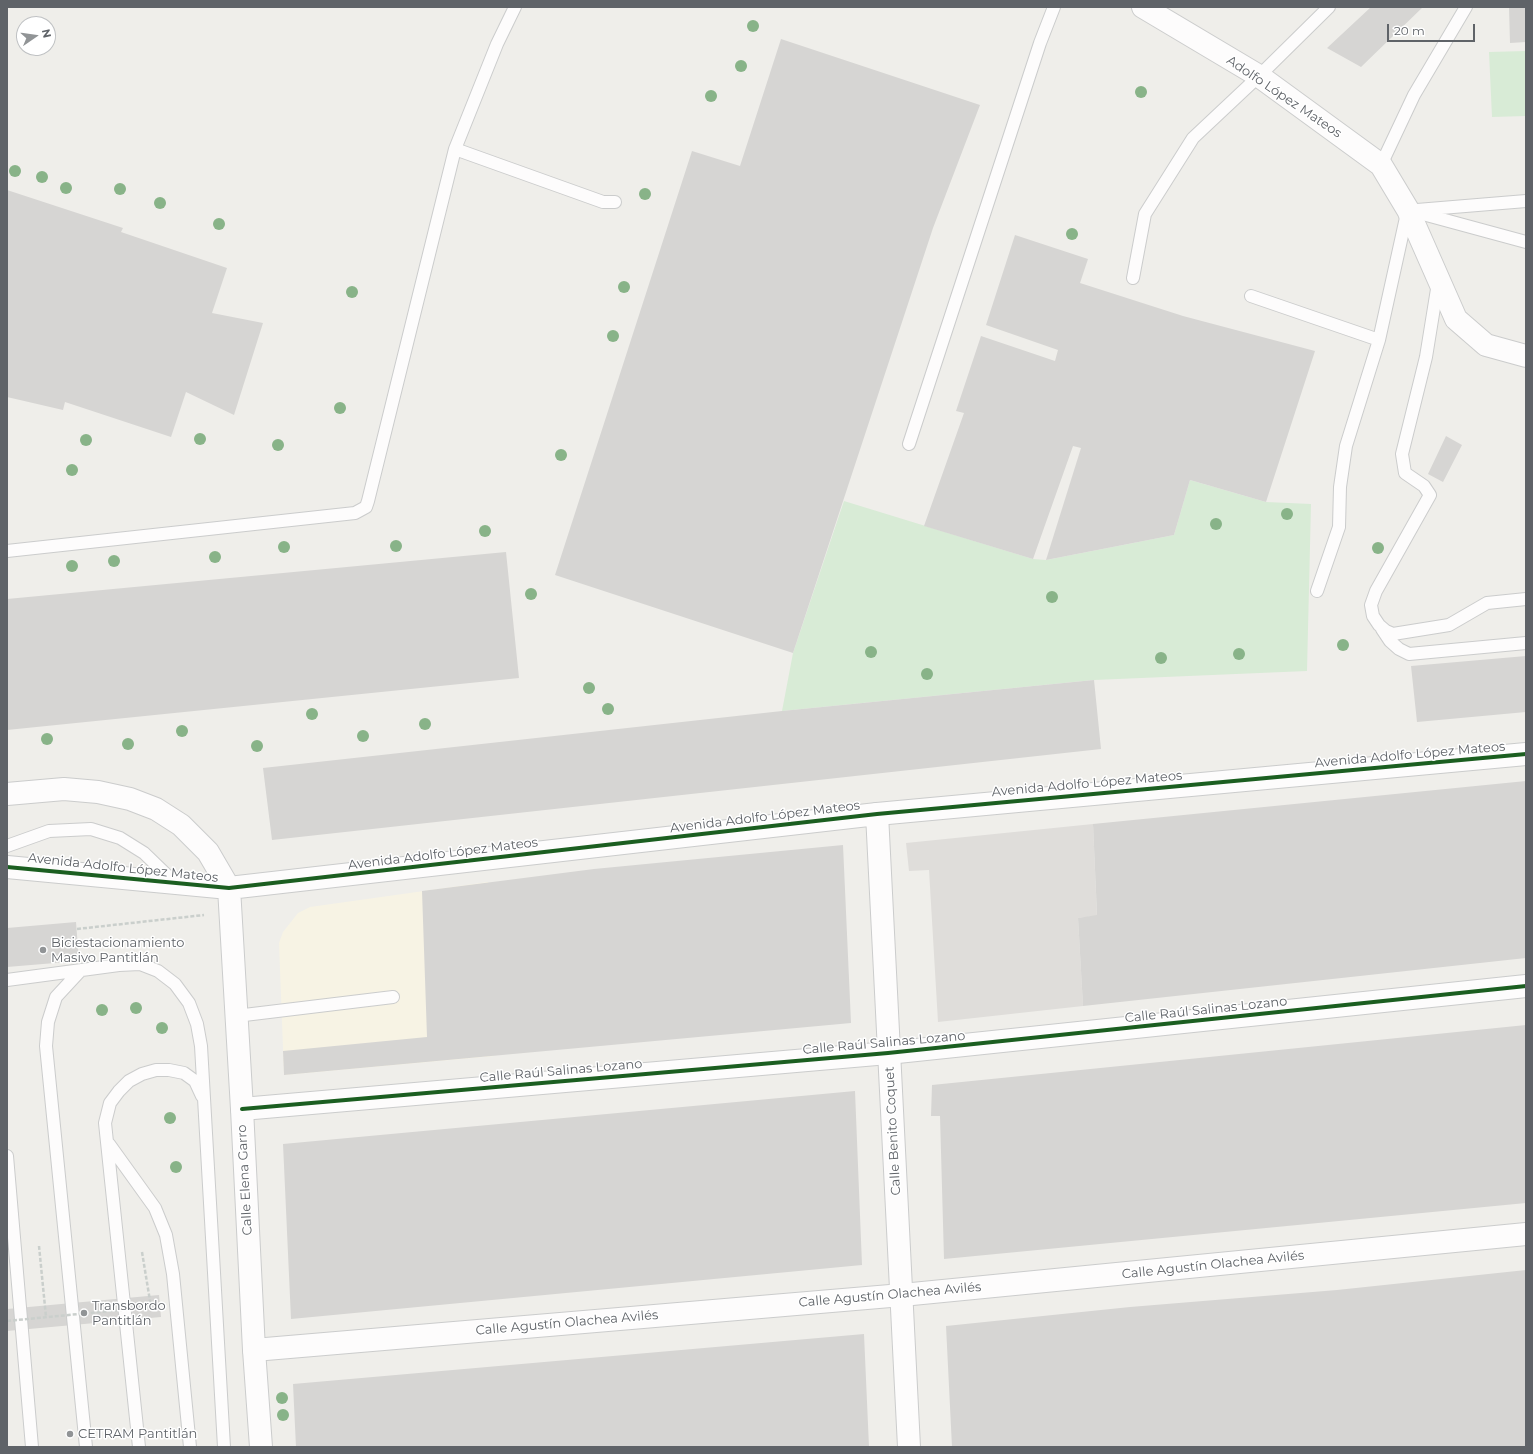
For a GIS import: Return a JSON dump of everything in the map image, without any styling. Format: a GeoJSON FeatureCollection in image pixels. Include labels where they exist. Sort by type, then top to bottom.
{"type":"FeatureCollection","features":[{"type":"Feature","properties":{"kind":"street","name":"Adolfo López Mateos"},"geometry":{"type":"LineString","coordinates":[[1143,7],[1259,76],[1381,165]]}},
{"type":"Feature","properties":{"kind":"street"},"geometry":{"type":"LineString","coordinates":[[1381,165],[1408,210],[1456,319],[1486,345],[1526,356]]}},
{"type":"Feature","properties":{"kind":"street","name":"Avenida Adolfo López Mateos"},"geometry":{"type":"LineString","coordinates":[[7,866],[229,888],[876,814],[1526,754]]}},
{"type":"Feature","properties":{"kind":"street","name":"Avenida Adolfo López Mateos"},"geometry":{"type":"LineString","coordinates":[[7,794],[64,789],[98,792],[130,799],[156,808],[181,825],[208,852],[229,888]]}},
{"type":"Feature","properties":{"kind":"street","name":"Calle Benito Coquet"},"geometry":{"type":"LineString","coordinates":[[876,814],[909,1447]]}},
{"type":"Feature","properties":{"kind":"street","name":"Calle Elena Garro"},"geometry":{"type":"LineString","coordinates":[[229,888],[254,1350],[261,1447]]}},
{"type":"Feature","properties":{"kind":"street","name":"Calle Raúl Salinas Lozano"},"geometry":{"type":"LineString","coordinates":[[242,1109],[888,1053],[1526,986]]}},
{"type":"Feature","properties":{"kind":"street","name":"Calle Agustín Olachea Avilés"},"geometry":{"type":"LineString","coordinates":[[254,1350],[902,1295],[1526,1234]]}},
{"type":"Feature","properties":{"kind":"lane"},"geometry":{"type":"LineString","coordinates":[[7,551],[355,513],[366,507],[455,149],[497,44],[515,7]]}},
{"type":"Feature","properties":{"kind":"lane"},"geometry":{"type":"LineString","coordinates":[[909,444],[1038,51],[1054,7]]}},
{"type":"Feature","properties":{"kind":"lane"},"geometry":{"type":"LineString","coordinates":[[1133,278],[1145,214],[1193,138],[1329,7]]}},
{"type":"Feature","properties":{"kind":"lane"},"geometry":{"type":"LineString","coordinates":[[1381,165],[1414,96],[1466,7]]}},
{"type":"Feature","properties":{"kind":"lane"},"geometry":{"type":"LineString","coordinates":[[455,149],[603,202],[615,202]]}},
{"type":"Feature","properties":{"kind":"lane"},"geometry":{"type":"LineString","coordinates":[[1408,210],[1526,201]]}},
{"type":"Feature","properties":{"kind":"lane"},"geometry":{"type":"LineString","coordinates":[[1408,210],[1526,242]]}},
{"type":"Feature","properties":{"kind":"lane"},"geometry":{"type":"LineString","coordinates":[[1317,591],[1339,527],[1340,487],[1346,446],[1379,340],[1408,210]]}},
{"type":"Feature","properties":{"kind":"lane"},"geometry":{"type":"LineString","coordinates":[[1438,280],[1426,357],[1402,454],[1405,473],[1424,486],[1430,495],[1376,591],[1372,605],[1374,616],[1390,641],[1399,649],[1409,654],[1526,643]]}},
{"type":"Feature","properties":{"kind":"lane"},"geometry":{"type":"LineString","coordinates":[[1251,296],[1379,340]]}},
{"type":"Feature","properties":{"kind":"lane"},"geometry":{"type":"LineString","coordinates":[[1379,625],[1386,631],[1393,634],[1449,625],[1488,602],[1526,599]]}},
{"type":"Feature","properties":{"kind":"lane"},"geometry":{"type":"LineString","coordinates":[[7,846],[49,831],[91,829],[120,838],[138,849],[160,867],[175,883]]}},
{"type":"Feature","properties":{"kind":"lane"},"geometry":{"type":"LineString","coordinates":[[8,982],[81,970],[140,964],[158,971],[175,984],[189,1003],[197,1024],[201,1046],[224,1447]]}},
{"type":"Feature","properties":{"kind":"lane"},"geometry":{"type":"LineString","coordinates":[[81,970],[56,997],[48,1022],[46,1046],[86,1447]]}},
{"type":"Feature","properties":{"kind":"lane"},"geometry":{"type":"LineString","coordinates":[[236,1016],[392,997]]}},
{"type":"Feature","properties":{"kind":"lane"},"geometry":{"type":"LineString","coordinates":[[139,1447],[105,1123],[110,1103],[118,1091],[129,1081],[142,1074],[156,1070],[169,1070],[184,1073],[195,1081],[204,1099]]}},
{"type":"Feature","properties":{"kind":"lane"},"geometry":{"type":"LineString","coordinates":[[108,1143],[155,1208],[166,1234],[173,1274],[190,1447]]}},
{"type":"Feature","properties":{"kind":"lane"},"geometry":{"type":"LineString","coordinates":[[7,1156],[32,1447]]}},
{"type":"Feature","properties":{"kind":"path"},"geometry":{"type":"LineString","coordinates":[[76,929],[230,913]]}},
{"type":"Feature","properties":{"kind":"path"},"geometry":{"type":"LineString","coordinates":[[7,1321],[151,1307],[141,1245]]}},
{"type":"Feature","properties":{"kind":"path"},"geometry":{"type":"LineString","coordinates":[[39,1246],[46,1317]]}},
{"type":"Feature","properties":{"kind":"shaded area"},"geometry":{"type":"Polygon","coordinates":[[[1093,824],[1097,916],[1078,918],[1083,1006],[938,1022],[929,870],[909,871],[906,843],[1093,824]]]}},
{"type":"Feature","properties":{"kind":"shaded area"},"geometry":{"type":"Polygon","coordinates":[[[488,882],[494,1056],[284,1075],[279,943],[283,932],[298,913],[310,907],[488,882]]]}},
{"type":"Feature","properties":{"kind":"green space"},"geometry":{"type":"Polygon","coordinates":[[[1526,51],[1526,116],[1492,117],[1489,52],[1526,51]]]}},
{"type":"Feature","properties":{"kind":"green space"},"geometry":{"type":"Polygon","coordinates":[[[1190,480],[1266,502],[1311,504],[1307,671],[1094,680],[782,711],[793,653],[844,501],[1033,559],[1046,560],[1174,535],[1190,480]]]}},
{"type":"Feature","properties":{"kind":"building"},"geometry":{"type":"Polygon","coordinates":[[[1371,7],[1423,7],[1361,67],[1327,48],[1371,7]]]}},
{"type":"Feature","properties":{"kind":"building"},"geometry":{"type":"Polygon","coordinates":[[[1509,7],[1526,7],[1526,42],[1510,43],[1509,7]]]}},
{"type":"Feature","properties":{"kind":"building"},"geometry":{"type":"Polygon","coordinates":[[[781,39],[980,105],[933,228],[793,653],[555,575],[692,151],[740,166],[781,39]]]}},
{"type":"Feature","properties":{"kind":"building"},"geometry":{"type":"Polygon","coordinates":[[[7,190],[123,228],[121,232],[227,268],[212,313],[263,323],[234,415],[186,392],[171,437],[65,402],[63,410],[7,397],[7,190]]]}},
{"type":"Feature","properties":{"kind":"building"},"geometry":{"type":"Polygon","coordinates":[[[1015,235],[1088,259],[1080,283],[1183,316],[1315,351],[1266,502],[1190,480],[1174,535],[1046,560],[1081,448],[1073,446],[1033,559],[924,526],[964,413],[956,411],[981,336],[1055,361],[1058,350],[986,325],[1015,235]]]}},
{"type":"Feature","properties":{"kind":"building"},"geometry":{"type":"Polygon","coordinates":[[[1446,436],[1462,445],[1443,482],[1428,474],[1446,436]]]}},
{"type":"Feature","properties":{"kind":"building"},"geometry":{"type":"Polygon","coordinates":[[[506,552],[519,678],[7,730],[7,599],[506,552]]]}},
{"type":"Feature","properties":{"kind":"building"},"geometry":{"type":"Polygon","coordinates":[[[1526,656],[1526,712],[1417,722],[1411,666],[1526,656]]]}},
{"type":"Feature","properties":{"kind":"building"},"geometry":{"type":"Polygon","coordinates":[[[1094,680],[1101,749],[272,840],[263,768],[782,711],[1094,680]]]}},
{"type":"Feature","properties":{"kind":"building"},"geometry":{"type":"Polygon","coordinates":[[[1526,781],[1526,958],[1083,1006],[1078,918],[1097,915],[1093,824],[1526,781]]]}},
{"type":"Feature","properties":{"kind":"building"},"geometry":{"type":"Polygon","coordinates":[[[843,845],[851,1023],[284,1075],[283,1051],[427,1037],[422,891],[594,869],[843,845]]]}},
{"type":"Feature","properties":{"kind":"building","name":"Biciestacionamiento Masivo Pantitlán"},"geometry":{"type":"Polygon","coordinates":[[[76,922],[79,961],[7,967],[7,928],[76,922]]]}},
{"type":"Feature","properties":{"kind":"building"},"geometry":{"type":"Polygon","coordinates":[[[1526,1025],[1526,1203],[944,1259],[940,1116],[931,1116],[932,1085],[1526,1025]]]}},
{"type":"Feature","properties":{"kind":"building"},"geometry":{"type":"Polygon","coordinates":[[[855,1091],[862,1265],[291,1319],[283,1144],[855,1091]]]}},
{"type":"Feature","properties":{"kind":"building"},"geometry":{"type":"Polygon","coordinates":[[[1526,1270],[1526,1447],[952,1447],[946,1326],[1130,1307],[1337,1290],[1526,1270]]]}},
{"type":"Feature","properties":{"kind":"building","name":"Transbordo Pantitlán"},"geometry":{"type":"Polygon","coordinates":[[[159,1295],[161,1317],[7,1331],[7,1309],[159,1295]]]}},
{"type":"Feature","properties":{"kind":"building"},"geometry":{"type":"Polygon","coordinates":[[[864,1334],[869,1447],[296,1447],[293,1384],[864,1334]]]}},
{"type":"Feature","properties":{"kind":"cycle path"},"geometry":{"type":"LineString","coordinates":[[7,867],[229,888],[877,814],[1526,754]]}},
{"type":"Feature","properties":{"kind":"cycle path"},"geometry":{"type":"LineString","coordinates":[[242,1109],[888,1053],[1526,986]]}},
{"type":"Feature","properties":{"kind":"place","name":"Biciestacionamiento Masivo Pantitlán"},"geometry":{"type":"Point","coordinates":[43,950]}},
{"type":"Feature","properties":{"kind":"place","name":"Transbordo Pantitlán"},"geometry":{"type":"Point","coordinates":[84,1313]}},
{"type":"Feature","properties":{"kind":"place","name":"CETRAM Pantitlán"},"geometry":{"type":"Point","coordinates":[70,1434]}}]}
